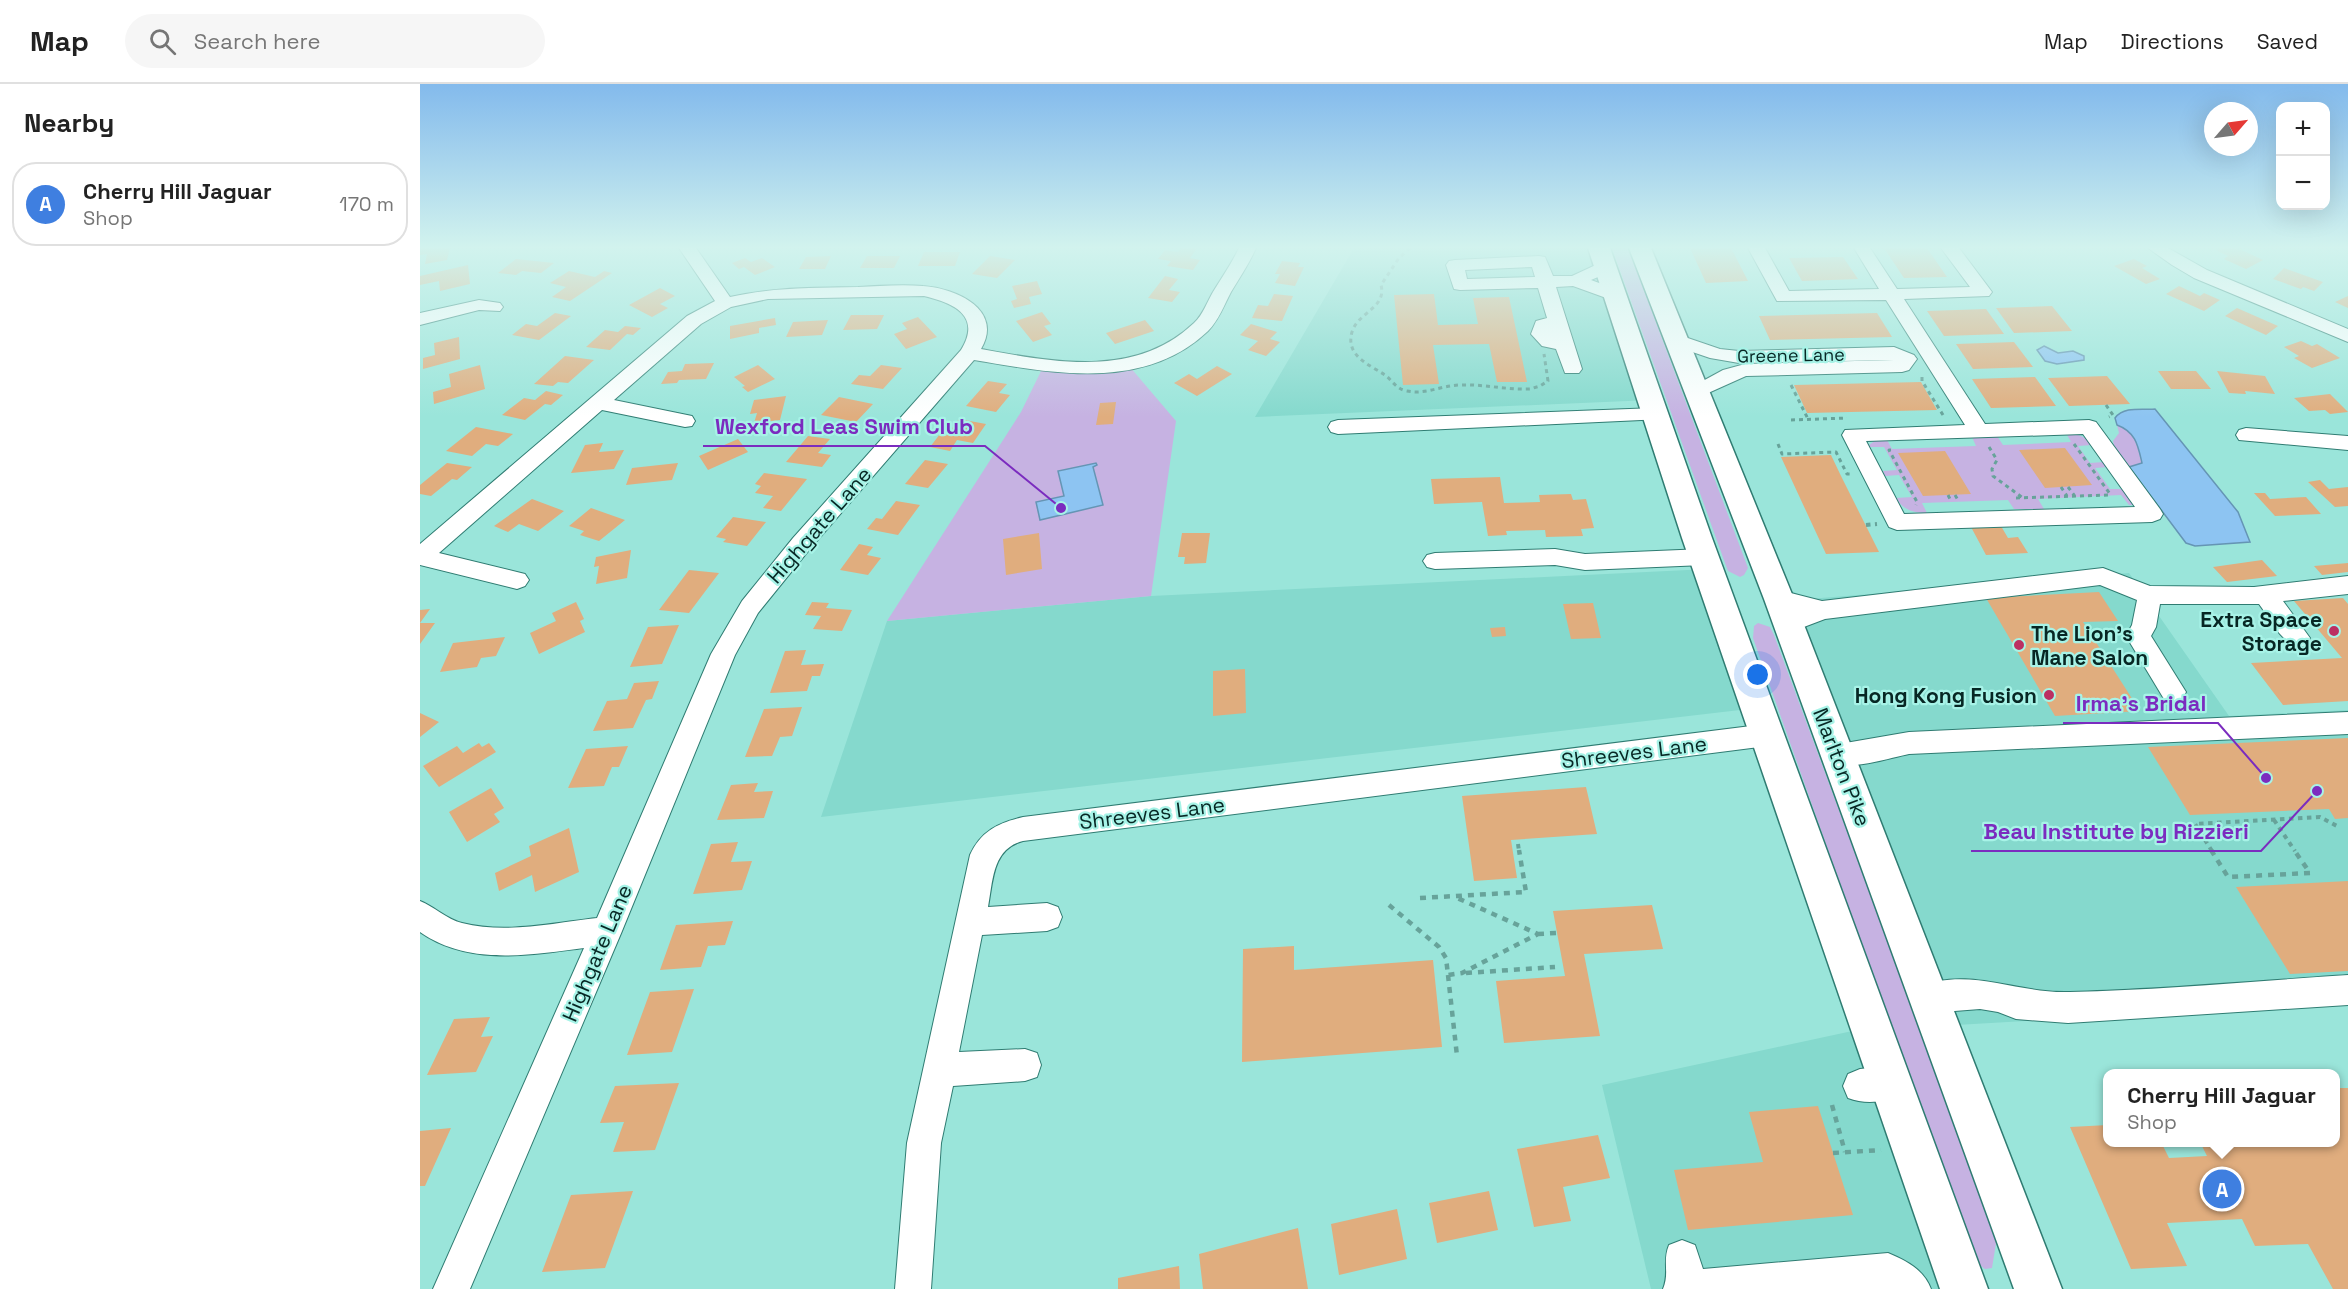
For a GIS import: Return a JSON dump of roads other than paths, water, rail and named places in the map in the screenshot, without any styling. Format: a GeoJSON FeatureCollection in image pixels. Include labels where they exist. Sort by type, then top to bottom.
{"type":"FeatureCollection","features":[{"type":"Feature","properties":{"kind":"highway"},"geometry":{"type":"LineString","coordinates":[[1619,304],[1767,735],[1876,1084],[1964,1289]]}},
{"type":"Feature","properties":{"kind":"highway","name":"Marlton Pike"},"geometry":{"type":"LineString","coordinates":[[1662,304],[1784,611],[1929,998],[2031,1288]]}},
{"type":"Feature","properties":{"kind":"street","name":"Highgate Lane"},"geometry":{"type":"LineString","coordinates":[[420,557],[694,320],[723,304]]}},
{"type":"Feature","properties":{"kind":"street","name":"Highgate Lane"},"geometry":{"type":"LineString","coordinates":[[451,1289],[607,931],[723,654],[750,607],[801,544],[969,353],[978,334],[976,318],[963,304]]}},
{"type":"Feature","properties":{"kind":"street"},"geometry":{"type":"LineString","coordinates":[[969,353],[1044,365],[1110,369],[1130,367],[1162,356],[1203,326],[1215,304]]}},
{"type":"Feature","properties":{"kind":"street"},"geometry":{"type":"LineString","coordinates":[[1552,304],[1557,322],[1544,324],[1540,329],[1540,334],[1547,341],[1564,344],[1572,369]]}},
{"type":"Feature","properties":{"kind":"street"},"geometry":{"type":"LineString","coordinates":[[1899,304],[1983,441]]}},
{"type":"Feature","properties":{"kind":"street"},"geometry":{"type":"LineString","coordinates":[[2279,304],[2322,322],[2348,336]]}},
{"type":"Feature","properties":{"kind":"street"},"geometry":{"type":"LineString","coordinates":[[420,319],[479,305],[494,307]]}},
{"type":"Feature","properties":{"kind":"street","name":"Greene Lane"},"geometry":{"type":"LineString","coordinates":[[1676,340],[1717,354],[1739,357],[1894,353],[1907,359],[1933,358]]}},
{"type":"Feature","properties":{"kind":"street","name":"Greene Lane"},"geometry":{"type":"LineString","coordinates":[[1697,392],[1724,376],[1745,370],[1902,366],[1907,359]]}},
{"type":"Feature","properties":{"kind":"street"},"geometry":{"type":"LineString","coordinates":[[598,403],[685,421]]}},
{"type":"Feature","properties":{"kind":"street"},"geometry":{"type":"LineString","coordinates":[[1338,427],[1656,414]]}},
{"type":"Feature","properties":{"kind":"street"},"geometry":{"type":"LineString","coordinates":[[2090,427],[2152,514],[1897,522],[1852,435],[1983,441],[2090,427]]}},
{"type":"Feature","properties":{"kind":"street"},"geometry":{"type":"LineString","coordinates":[[2246,435],[2348,443]]}},
{"type":"Feature","properties":{"kind":"street"},"geometry":{"type":"LineString","coordinates":[[420,557],[517,580]]}},
{"type":"Feature","properties":{"kind":"street"},"geometry":{"type":"LineString","coordinates":[[1435,561],[1555,557],[1585,562],[1704,557]]}},
{"type":"Feature","properties":{"kind":"street"},"geometry":{"type":"LineString","coordinates":[[1784,611],[1822,610],[2103,576],[2133,591],[2150,595],[2264,594],[2348,586]]}},
{"type":"Feature","properties":{"kind":"street"},"geometry":{"type":"LineString","coordinates":[[2264,594],[2298,638]]}},
{"type":"Feature","properties":{"kind":"street"},"geometry":{"type":"LineString","coordinates":[[2150,595],[2144,627],[2138,636],[2173,692]]}},
{"type":"Feature","properties":{"kind":"street"},"geometry":{"type":"LineString","coordinates":[[1837,754],[1860,753],[1909,744],[2348,723]]}},
{"type":"Feature","properties":{"kind":"street","name":"Shreeves Lane"},"geometry":{"type":"LineString","coordinates":[[913,1289],[924,1143],[984,855],[989,846],[1006,832],[1767,735]]}},
{"type":"Feature","properties":{"kind":"street"},"geometry":{"type":"LineString","coordinates":[[420,915],[444,931],[476,939],[519,940],[607,931]]}},
{"type":"Feature","properties":{"kind":"street"},"geometry":{"type":"LineString","coordinates":[[970,921],[1047,917]]}},
{"type":"Feature","properties":{"kind":"street"},"geometry":{"type":"LineString","coordinates":[[1929,998],[1980,994],[2000,997],[2016,1004],[2068,1008],[2348,990]]}},
{"type":"Feature","properties":{"kind":"street"},"geometry":{"type":"LineString","coordinates":[[939,1070],[1025,1065]]}},
{"type":"Feature","properties":{"kind":"street"},"geometry":{"type":"LineString","coordinates":[[1684,1278],[1888,1271],[1913,1289]]}},
{"type":"Feature","properties":{"kind":"water"},"geometry":{"type":"Polygon","coordinates":[[[2044,346],[2058,353],[2073,351],[2084,356],[2084,360],[2057,364],[2045,361],[2037,350],[2044,346]]]}},
{"type":"Feature","properties":{"kind":"water"},"geometry":{"type":"Polygon","coordinates":[[[2155,409],[2238,512],[2250,542],[2195,546],[2186,543],[2129,467],[2142,463],[2139,451],[2135,440],[2117,425],[2115,418],[2128,410],[2155,409]]]}},
{"type":"Feature","properties":{"kind":"water"},"geometry":{"type":"Polygon","coordinates":[[[1096,463],[1097,465],[1093,467],[1103,505],[1040,520],[1036,502],[1064,496],[1058,471],[1096,463]]]}},
{"type":"Feature","properties":{"kind":"place","name":"Wexford Leas Swim Club"},"geometry":{"type":"Point","coordinates":[1061,508]}},
{"type":"Feature","properties":{"kind":"place","name":"Extra Space Storage"},"geometry":{"type":"Point","coordinates":[2334,631]}},
{"type":"Feature","properties":{"kind":"place","name":"The Lion's Mane Salon"},"geometry":{"type":"Point","coordinates":[2019,645]}},
{"type":"Feature","properties":{"kind":"place","name":"Hong Kong Fusion"},"geometry":{"type":"Point","coordinates":[2049,695]}},
{"type":"Feature","properties":{"kind":"place","name":"Irma's Bridal"},"geometry":{"type":"Point","coordinates":[2266,778]}},
{"type":"Feature","properties":{"kind":"place","name":"Beau Institute by Rizzieri"},"geometry":{"type":"Point","coordinates":[2317,791]}},
{"type":"Feature","properties":{"kind":"place","name":"Cherry Hill Jaguar"},"geometry":{"type":"Point","coordinates":[2222,1189]}}]}
